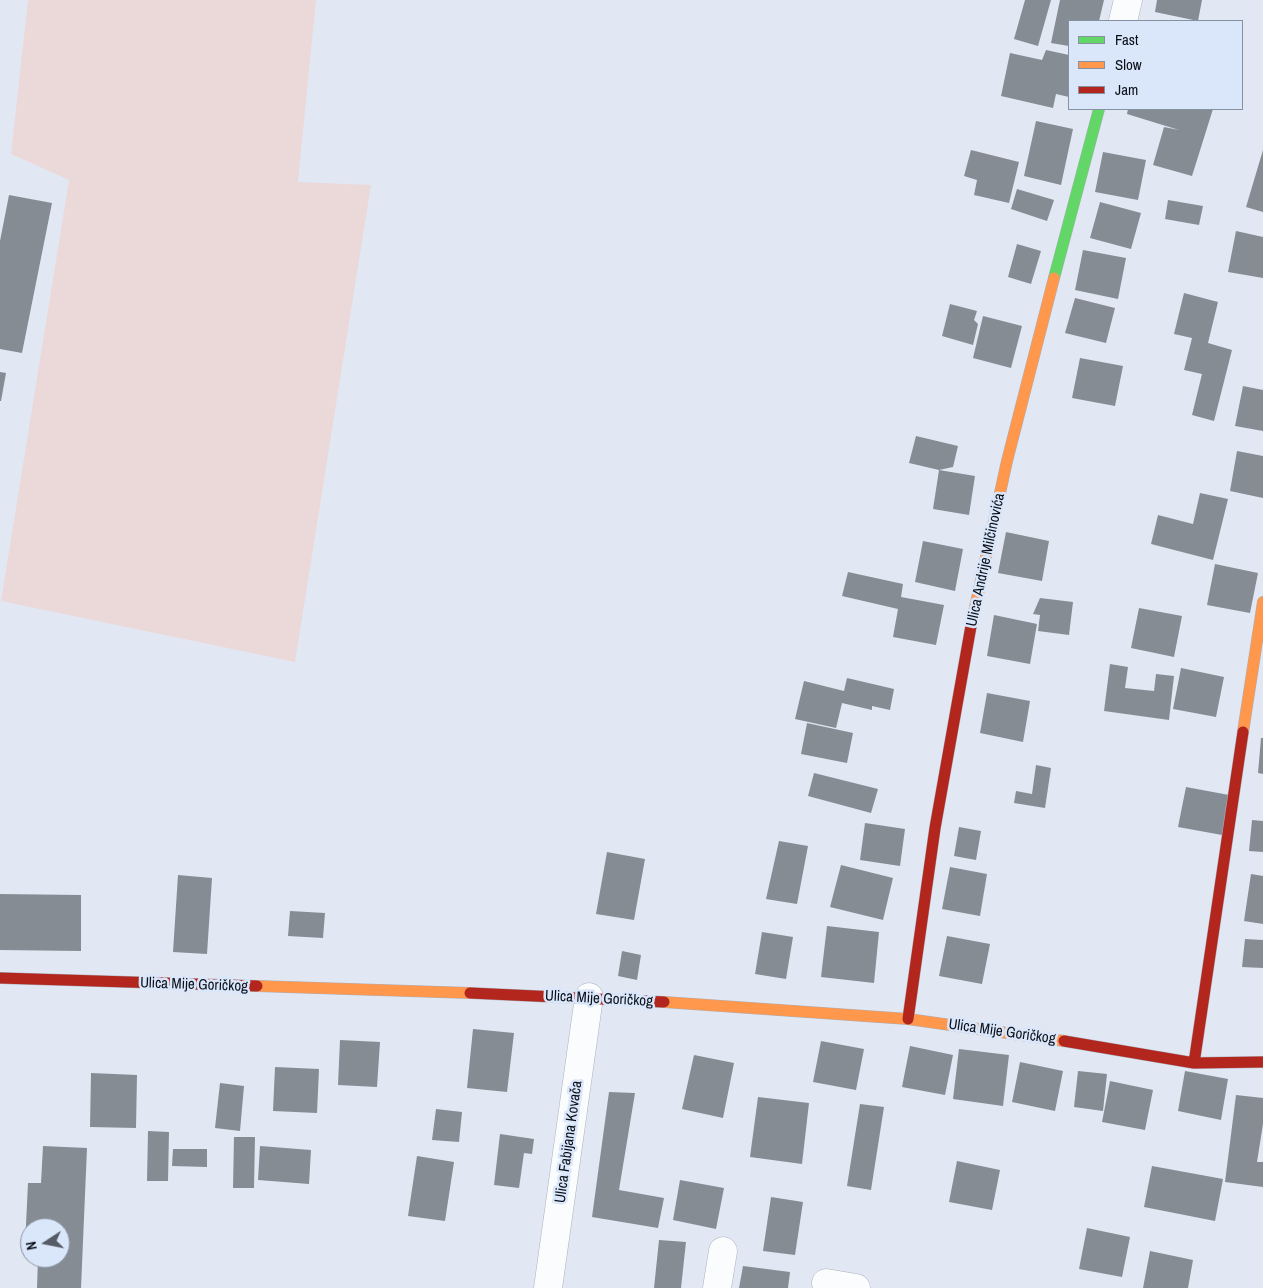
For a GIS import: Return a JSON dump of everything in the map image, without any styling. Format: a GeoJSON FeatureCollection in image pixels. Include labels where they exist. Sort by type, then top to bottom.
{"type":"FeatureCollection","features":[{"type":"Feature","properties":{"kind":"street"},"geometry":{"type":"LineString","coordinates":[[1123,20],[1128,0]]}},
{"type":"Feature","properties":{"kind":"street","name":"Ulica Andrije Milčinovića"},"geometry":{"type":"LineString","coordinates":[[908,1020],[954,718],[984,564],[1019,415],[1100,110]]}},
{"type":"Feature","properties":{"kind":"street"},"geometry":{"type":"LineString","coordinates":[[1194,1063],[1263,602]]}},
{"type":"Feature","properties":{"kind":"street","name":"Ulica Mije Goričkog"},"geometry":{"type":"LineString","coordinates":[[0,978],[589,997],[908,1020],[1048,1038],[1194,1063],[1243,1064],[1263,1062]]}},
{"type":"Feature","properties":{"kind":"street","name":"Ulica Fabijana Kovača"},"geometry":{"type":"LineString","coordinates":[[548,1288],[589,997]]}},
{"type":"Feature","properties":{"kind":"street"},"geometry":{"type":"LineString","coordinates":[[717,1288],[723,1251]]}},
{"type":"Feature","properties":{"kind":"street"},"geometry":{"type":"LineString","coordinates":[[826,1283],[856,1288]]}},
{"type":"Feature","properties":{"kind":"shaded area"},"geometry":{"type":"Polygon","coordinates":[[[28,0],[316,0],[298,182],[371,185],[295,662],[1,601],[69,180],[11,154],[28,0]]]}},
{"type":"Feature","properties":{"kind":"building"},"geometry":{"type":"Polygon","coordinates":[[[1025,0],[1051,0],[1038,46],[1014,39],[1025,0]]]}},
{"type":"Feature","properties":{"kind":"building"},"geometry":{"type":"Polygon","coordinates":[[[1060,0],[1104,0],[1099,20],[1068,20],[1068,46],[1051,43],[1060,0]]]}},
{"type":"Feature","properties":{"kind":"building"},"geometry":{"type":"Polygon","coordinates":[[[1157,0],[1202,0],[1198,20],[1155,12],[1157,0]]]}},
{"type":"Feature","properties":{"kind":"building"},"geometry":{"type":"Polygon","coordinates":[[[1046,50],[1068,55],[1068,97],[1056,94],[1053,108],[1001,96],[1010,53],[1042,60],[1046,50]]]}},
{"type":"Feature","properties":{"kind":"building"},"geometry":{"type":"Polygon","coordinates":[[[1128,110],[1213,110],[1192,176],[1153,165],[1164,127],[1179,130],[1127,114],[1128,110]]]}},
{"type":"Feature","properties":{"kind":"building"},"geometry":{"type":"Polygon","coordinates":[[[1036,121],[1073,129],[1061,185],[1024,176],[1036,121]]]}},
{"type":"Feature","properties":{"kind":"building"},"geometry":{"type":"Polygon","coordinates":[[[971,150],[1019,162],[1009,203],[974,195],[977,180],[964,176],[971,150]]]}},
{"type":"Feature","properties":{"kind":"building"},"geometry":{"type":"Polygon","coordinates":[[[1263,150],[1263,212],[1246,207],[1263,150]]]}},
{"type":"Feature","properties":{"kind":"building"},"geometry":{"type":"Polygon","coordinates":[[[1103,152],[1146,160],[1138,200],[1095,192],[1103,152]]]}},
{"type":"Feature","properties":{"kind":"building"},"geometry":{"type":"Polygon","coordinates":[[[1017,189],[1054,200],[1047,221],[1011,209],[1017,189]]]}},
{"type":"Feature","properties":{"kind":"building"},"geometry":{"type":"Polygon","coordinates":[[[9,195],[52,203],[22,353],[0,349],[0,241],[9,195]]]}},
{"type":"Feature","properties":{"kind":"building"},"geometry":{"type":"Polygon","coordinates":[[[1168,200],[1203,206],[1199,225],[1165,219],[1168,200]]]}},
{"type":"Feature","properties":{"kind":"building"},"geometry":{"type":"Polygon","coordinates":[[[1100,202],[1141,213],[1131,249],[1090,238],[1100,202]]]}},
{"type":"Feature","properties":{"kind":"building"},"geometry":{"type":"Polygon","coordinates":[[[1236,231],[1263,237],[1263,278],[1228,272],[1236,231]]]}},
{"type":"Feature","properties":{"kind":"building"},"geometry":{"type":"Polygon","coordinates":[[[1017,244],[1041,251],[1031,284],[1008,277],[1017,244]]]}},
{"type":"Feature","properties":{"kind":"building"},"geometry":{"type":"Polygon","coordinates":[[[1083,250],[1126,258],[1118,299],[1075,290],[1083,250]]]}},
{"type":"Feature","properties":{"kind":"building"},"geometry":{"type":"Polygon","coordinates":[[[1184,293],[1218,302],[1208,343],[1232,350],[1214,421],[1192,415],[1202,374],[1184,370],[1192,338],[1174,334],[1184,293]]]}},
{"type":"Feature","properties":{"kind":"building"},"geometry":{"type":"Polygon","coordinates":[[[1075,298],[1115,308],[1106,343],[1065,333],[1075,298]]]}},
{"type":"Feature","properties":{"kind":"building"},"geometry":{"type":"Polygon","coordinates":[[[950,304],[977,311],[974,320],[978,324],[973,345],[942,336],[950,304]]]}},
{"type":"Feature","properties":{"kind":"building"},"geometry":{"type":"Polygon","coordinates":[[[983,316],[1022,326],[1011,368],[973,358],[983,316]]]}},
{"type":"Feature","properties":{"kind":"building"},"geometry":{"type":"Polygon","coordinates":[[[1080,358],[1123,366],[1115,406],[1072,398],[1080,358]]]}},
{"type":"Feature","properties":{"kind":"building"},"geometry":{"type":"Polygon","coordinates":[[[0,372],[6,373],[1,401],[0,401],[0,372]]]}},
{"type":"Feature","properties":{"kind":"building"},"geometry":{"type":"Polygon","coordinates":[[[1243,386],[1263,390],[1263,431],[1235,426],[1243,386]]]}},
{"type":"Feature","properties":{"kind":"building"},"geometry":{"type":"Polygon","coordinates":[[[916,436],[958,446],[953,467],[939,470],[909,463],[916,436]]]}},
{"type":"Feature","properties":{"kind":"building"},"geometry":{"type":"Polygon","coordinates":[[[1237,451],[1263,456],[1263,498],[1230,491],[1237,451]]]}},
{"type":"Feature","properties":{"kind":"building"},"geometry":{"type":"Polygon","coordinates":[[[939,470],[975,476],[969,515],[933,509],[939,470]]]}},
{"type":"Feature","properties":{"kind":"building"},"geometry":{"type":"Polygon","coordinates":[[[1200,493],[1228,499],[1213,560],[1151,544],[1158,515],[1193,524],[1200,493]]]}},
{"type":"Feature","properties":{"kind":"building"},"geometry":{"type":"Polygon","coordinates":[[[1006,532],[1049,541],[1042,581],[998,573],[1006,532]]]}},
{"type":"Feature","properties":{"kind":"building"},"geometry":{"type":"Polygon","coordinates":[[[923,541],[963,549],[955,591],[915,582],[923,541]]]}},
{"type":"Feature","properties":{"kind":"building"},"geometry":{"type":"Polygon","coordinates":[[[1215,564],[1258,573],[1250,613],[1207,605],[1215,564]]]}},
{"type":"Feature","properties":{"kind":"building"},"geometry":{"type":"Polygon","coordinates":[[[848,572],[903,584],[901,597],[944,605],[936,645],[893,637],[898,609],[842,596],[848,572]]]}},
{"type":"Feature","properties":{"kind":"building"},"geometry":{"type":"Polygon","coordinates":[[[1040,598],[1073,602],[1069,635],[1038,631],[1040,615],[1033,614],[1040,598]]]}},
{"type":"Feature","properties":{"kind":"building"},"geometry":{"type":"Polygon","coordinates":[[[1139,608],[1182,616],[1174,657],[1131,648],[1139,608]]]}},
{"type":"Feature","properties":{"kind":"building"},"geometry":{"type":"Polygon","coordinates":[[[994,615],[1037,624],[1030,664],[987,656],[994,615]]]}},
{"type":"Feature","properties":{"kind":"building"},"geometry":{"type":"Polygon","coordinates":[[[1110,664],[1128,667],[1125,688],[1154,691],[1156,674],[1174,676],[1169,720],[1104,711],[1110,664]]]}},
{"type":"Feature","properties":{"kind":"building"},"geometry":{"type":"Polygon","coordinates":[[[1181,668],[1224,677],[1216,717],[1173,709],[1181,668]]]}},
{"type":"Feature","properties":{"kind":"building"},"geometry":{"type":"Polygon","coordinates":[[[847,678],[894,689],[890,710],[872,706],[872,710],[842,703],[836,728],[795,719],[804,681],[844,691],[847,678]]]}},
{"type":"Feature","properties":{"kind":"building"},"geometry":{"type":"Polygon","coordinates":[[[987,693],[1030,701],[1023,742],[980,733],[987,693]]]}},
{"type":"Feature","properties":{"kind":"building"},"geometry":{"type":"Polygon","coordinates":[[[807,723],[853,733],[847,763],[801,754],[807,723]]]}},
{"type":"Feature","properties":{"kind":"building"},"geometry":{"type":"Polygon","coordinates":[[[1261,738],[1263,738],[1263,774],[1258,773],[1261,738]]]}},
{"type":"Feature","properties":{"kind":"building"},"geometry":{"type":"Polygon","coordinates":[[[1036,765],[1051,768],[1045,808],[1014,803],[1016,791],[1032,794],[1036,765]]]}},
{"type":"Feature","properties":{"kind":"building"},"geometry":{"type":"Polygon","coordinates":[[[814,773],[878,789],[871,813],[808,796],[814,773]]]}},
{"type":"Feature","properties":{"kind":"building"},"geometry":{"type":"Polygon","coordinates":[[[1186,787],[1229,795],[1222,835],[1178,827],[1186,787]]]}},
{"type":"Feature","properties":{"kind":"building"},"geometry":{"type":"Polygon","coordinates":[[[1252,820],[1263,821],[1263,852],[1249,851],[1252,820]]]}},
{"type":"Feature","properties":{"kind":"building"},"geometry":{"type":"Polygon","coordinates":[[[865,823],[905,829],[900,866],[860,860],[865,823]]]}},
{"type":"Feature","properties":{"kind":"building"},"geometry":{"type":"Polygon","coordinates":[[[959,827],[981,831],[976,860],[954,856],[959,827]]]}},
{"type":"Feature","properties":{"kind":"building"},"geometry":{"type":"Polygon","coordinates":[[[779,841],[808,846],[797,904],[766,899],[779,841]]]}},
{"type":"Feature","properties":{"kind":"building"},"geometry":{"type":"Polygon","coordinates":[[[607,852],[645,859],[634,920],[596,914],[607,852]]]}},
{"type":"Feature","properties":{"kind":"building"},"geometry":{"type":"Polygon","coordinates":[[[841,865],[893,878],[883,920],[830,907],[841,865]]]}},
{"type":"Feature","properties":{"kind":"building"},"geometry":{"type":"Polygon","coordinates":[[[950,867],[987,874],[980,916],[942,909],[950,867]]]}},
{"type":"Feature","properties":{"kind":"building"},"geometry":{"type":"Polygon","coordinates":[[[1251,874],[1263,876],[1263,924],[1244,921],[1251,874]]]}},
{"type":"Feature","properties":{"kind":"building"},"geometry":{"type":"Polygon","coordinates":[[[178,875],[212,878],[207,954],[173,952],[178,875]]]}},
{"type":"Feature","properties":{"kind":"building"},"geometry":{"type":"Polygon","coordinates":[[[0,894],[81,895],[81,951],[0,950],[0,894]]]}},
{"type":"Feature","properties":{"kind":"building"},"geometry":{"type":"Polygon","coordinates":[[[290,911],[325,913],[323,938],[288,936],[290,911]]]}},
{"type":"Feature","properties":{"kind":"building"},"geometry":{"type":"Polygon","coordinates":[[[827,926],[879,932],[874,983],[821,977],[827,926]]]}},
{"type":"Feature","properties":{"kind":"building"},"geometry":{"type":"Polygon","coordinates":[[[762,932],[793,937],[786,979],[755,974],[762,932]]]}},
{"type":"Feature","properties":{"kind":"building"},"geometry":{"type":"Polygon","coordinates":[[[947,936],[990,944],[982,984],[939,976],[947,936]]]}},
{"type":"Feature","properties":{"kind":"building"},"geometry":{"type":"Polygon","coordinates":[[[1245,939],[1263,940],[1263,968],[1242,967],[1245,939]]]}},
{"type":"Feature","properties":{"kind":"building"},"geometry":{"type":"Polygon","coordinates":[[[622,951],[641,955],[637,980],[618,976],[622,951]]]}},
{"type":"Feature","properties":{"kind":"building"},"geometry":{"type":"Polygon","coordinates":[[[473,1029],[514,1033],[507,1092],[467,1088],[473,1029]]]}},
{"type":"Feature","properties":{"kind":"building"},"geometry":{"type":"Polygon","coordinates":[[[340,1040],[380,1042],[377,1087],[338,1085],[340,1040]]]}},
{"type":"Feature","properties":{"kind":"building"},"geometry":{"type":"Polygon","coordinates":[[[821,1041],[864,1049],[856,1090],[813,1082],[821,1041]]]}},
{"type":"Feature","properties":{"kind":"building"},"geometry":{"type":"Polygon","coordinates":[[[910,1046],[953,1055],[945,1095],[902,1087],[910,1046]]]}},
{"type":"Feature","properties":{"kind":"building"},"geometry":{"type":"Polygon","coordinates":[[[959,1049],[1009,1055],[1003,1106],[953,1099],[959,1049]]]}},
{"type":"Feature","properties":{"kind":"building"},"geometry":{"type":"Polygon","coordinates":[[[694,1055],[734,1063],[723,1118],[682,1109],[694,1055]]]}},
{"type":"Feature","properties":{"kind":"building"},"geometry":{"type":"Polygon","coordinates":[[[1020,1062],[1063,1071],[1055,1111],[1012,1102],[1020,1062]]]}},
{"type":"Feature","properties":{"kind":"building"},"geometry":{"type":"Polygon","coordinates":[[[275,1067],[319,1069],[317,1113],[273,1111],[275,1067]]]}},
{"type":"Feature","properties":{"kind":"building"},"geometry":{"type":"Polygon","coordinates":[[[1078,1071],[1107,1074],[1103,1111],[1074,1107],[1078,1071]]]}},
{"type":"Feature","properties":{"kind":"building"},"geometry":{"type":"Polygon","coordinates":[[[1185,1071],[1228,1079],[1221,1120],[1178,1111],[1185,1071]]]}},
{"type":"Feature","properties":{"kind":"building"},"geometry":{"type":"Polygon","coordinates":[[[91,1073],[137,1075],[136,1128],[90,1127],[91,1073]]]}},
{"type":"Feature","properties":{"kind":"building"},"geometry":{"type":"Polygon","coordinates":[[[1110,1081],[1153,1090],[1145,1130],[1102,1122],[1110,1081]]]}},
{"type":"Feature","properties":{"kind":"building"},"geometry":{"type":"Polygon","coordinates":[[[220,1083],[244,1086],[240,1131],[215,1128],[220,1083]]]}},
{"type":"Feature","properties":{"kind":"building"},"geometry":{"type":"Polygon","coordinates":[[[609,1092],[635,1093],[619,1190],[664,1198],[658,1228],[592,1217],[609,1092]]]}},
{"type":"Feature","properties":{"kind":"building"},"geometry":{"type":"Polygon","coordinates":[[[1236,1095],[1263,1098],[1263,1124],[1257,1162],[1263,1162],[1263,1187],[1225,1182],[1236,1095]]]}},
{"type":"Feature","properties":{"kind":"building"},"geometry":{"type":"Polygon","coordinates":[[[758,1097],[809,1103],[802,1164],[750,1157],[758,1097]]]}},
{"type":"Feature","properties":{"kind":"building"},"geometry":{"type":"Polygon","coordinates":[[[860,1104],[884,1107],[871,1190],[847,1186],[860,1104]]]}},
{"type":"Feature","properties":{"kind":"building"},"geometry":{"type":"Polygon","coordinates":[[[436,1109],[462,1112],[459,1142],[432,1140],[436,1109]]]}},
{"type":"Feature","properties":{"kind":"building"},"geometry":{"type":"Polygon","coordinates":[[[148,1131],[169,1132],[168,1181],[147,1181],[148,1131]]]}},
{"type":"Feature","properties":{"kind":"building"},"geometry":{"type":"Polygon","coordinates":[[[500,1134],[534,1139],[532,1154],[524,1153],[519,1188],[494,1185],[500,1134]]]}},
{"type":"Feature","properties":{"kind":"building"},"geometry":{"type":"Polygon","coordinates":[[[234,1137],[255,1137],[254,1188],[233,1188],[234,1137]]]}},
{"type":"Feature","properties":{"kind":"building"},"geometry":{"type":"Polygon","coordinates":[[[43,1146],[87,1148],[81,1288],[37,1288],[38,1268],[70,1268],[70,1218],[26,1218],[28,1183],[41,1183],[43,1146]]]}},
{"type":"Feature","properties":{"kind":"building"},"geometry":{"type":"Polygon","coordinates":[[[260,1146],[311,1150],[309,1184],[258,1180],[260,1146]]]}},
{"type":"Feature","properties":{"kind":"building"},"geometry":{"type":"Polygon","coordinates":[[[173,1149],[207,1149],[207,1167],[172,1166],[173,1149]]]}},
{"type":"Feature","properties":{"kind":"building"},"geometry":{"type":"Polygon","coordinates":[[[417,1156],[454,1162],[445,1221],[408,1216],[417,1156]]]}},
{"type":"Feature","properties":{"kind":"building"},"geometry":{"type":"Polygon","coordinates":[[[957,1161],[1000,1170],[992,1210],[949,1202],[957,1161]]]}},
{"type":"Feature","properties":{"kind":"building"},"geometry":{"type":"Polygon","coordinates":[[[1152,1166],[1223,1179],[1215,1221],[1144,1207],[1152,1166]]]}},
{"type":"Feature","properties":{"kind":"building"},"geometry":{"type":"Polygon","coordinates":[[[680,1180],[724,1188],[716,1229],[673,1220],[680,1180]]]}},
{"type":"Feature","properties":{"kind":"building"},"geometry":{"type":"Polygon","coordinates":[[[771,1197],[803,1202],[795,1255],[763,1251],[771,1197]]]}},
{"type":"Feature","properties":{"kind":"building"},"geometry":{"type":"Polygon","coordinates":[[[1087,1228],[1130,1237],[1122,1277],[1079,1269],[1087,1228]]]}},
{"type":"Feature","properties":{"kind":"building"},"geometry":{"type":"Polygon","coordinates":[[[659,1240],[686,1242],[681,1288],[654,1288],[659,1240]]]}},
{"type":"Feature","properties":{"kind":"building"},"geometry":{"type":"Polygon","coordinates":[[[1150,1251],[1193,1260],[1188,1288],[1143,1288],[1150,1251]]]}},
{"type":"Feature","properties":{"kind":"building"},"geometry":{"type":"Polygon","coordinates":[[[743,1266],[790,1272],[788,1288],[739,1288],[743,1266]]]}},
{"type":"Feature","properties":{"kind":"traffic: fast"},"geometry":{"type":"LineString","coordinates":[[1054,278],[1099,110]]}},
{"type":"Feature","properties":{"kind":"traffic: slow"},"geometry":{"type":"LineString","coordinates":[[971,626],[1007,461],[1054,278]]}},
{"type":"Feature","properties":{"kind":"traffic: slow"},"geometry":{"type":"LineString","coordinates":[[1243,732],[1263,602]]}},
{"type":"Feature","properties":{"kind":"traffic: slow"},"geometry":{"type":"LineString","coordinates":[[257,986],[470,993]]}},
{"type":"Feature","properties":{"kind":"traffic: slow"},"geometry":{"type":"LineString","coordinates":[[664,1002],[908,1019],[1064,1041]]}},
{"type":"Feature","properties":{"kind":"traffic: jam"},"geometry":{"type":"LineString","coordinates":[[908,1019],[935,828],[971,626]]}},
{"type":"Feature","properties":{"kind":"traffic: jam"},"geometry":{"type":"LineString","coordinates":[[1194,1063],[1243,732]]}},
{"type":"Feature","properties":{"kind":"traffic: jam"},"geometry":{"type":"LineString","coordinates":[[0,978],[257,986]]}},
{"type":"Feature","properties":{"kind":"traffic: jam"},"geometry":{"type":"LineString","coordinates":[[470,993],[664,1002]]}},
{"type":"Feature","properties":{"kind":"traffic: jam"},"geometry":{"type":"LineString","coordinates":[[1064,1041],[1194,1063],[1263,1062]]}}]}
